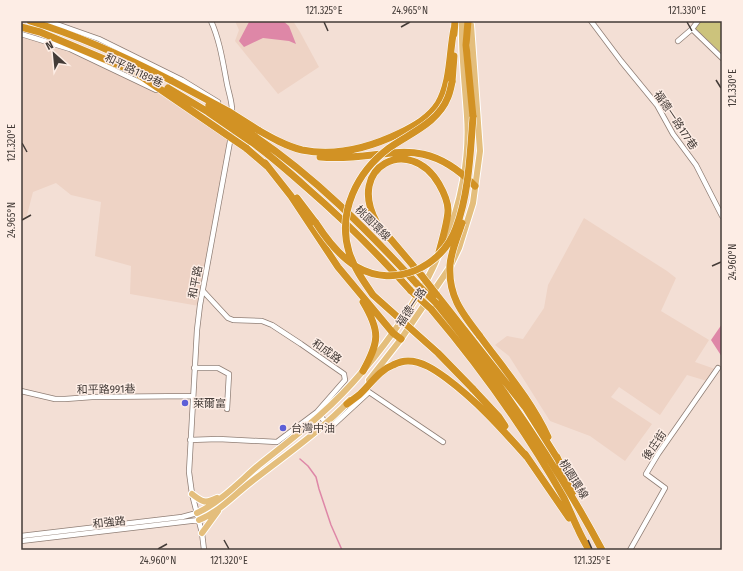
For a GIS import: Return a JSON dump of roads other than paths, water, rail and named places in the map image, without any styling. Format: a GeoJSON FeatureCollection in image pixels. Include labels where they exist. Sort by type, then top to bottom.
{"type":"FeatureCollection","features":[{"type":"Feature","properties":{"kind":"highway"},"geometry":{"type":"LineString","coordinates":[[30,21],[96,44],[140,64],[228,111],[254,136],[304,154],[326,157],[405,152],[419,153],[446,163],[464,174],[475,186]]}},
{"type":"Feature","properties":{"kind":"highway"},"geometry":{"type":"LineString","coordinates":[[454,21],[452,82],[448,97],[443,107],[428,124],[389,148],[376,159],[360,177],[353,192],[346,217],[346,240],[349,253],[362,279],[374,295],[438,353],[499,417],[579,531]]}},
{"type":"Feature","properties":{"kind":"highway"},"geometry":{"type":"LineString","coordinates":[[469,21],[466,45],[475,142],[474,163],[468,205],[450,264],[451,290],[458,306],[540,419],[582,512]]}},
{"type":"Feature","properties":{"kind":"highway","name":"桃園環線"},"geometry":{"type":"LineString","coordinates":[[21,27],[40,32],[135,72],[254,136],[278,152],[347,212],[436,303],[471,346],[512,402],[582,512],[602,550]]}},
{"type":"Feature","properties":{"kind":"highway"},"geometry":{"type":"LineString","coordinates":[[254,136],[301,150],[324,153],[366,147],[384,141],[405,131],[424,119],[442,96],[447,77],[454,29]]}},
{"type":"Feature","properties":{"kind":"highway"},"geometry":{"type":"LineString","coordinates":[[135,72],[246,148],[265,163],[286,183],[325,237],[346,259],[358,268],[378,275],[396,277],[406,275],[421,269],[432,262],[446,248],[456,230],[463,205],[468,174],[473,117]]}},
{"type":"Feature","properties":{"kind":"highway","name":"桃園環線"},"geometry":{"type":"LineString","coordinates":[[254,136],[271,155],[344,221],[380,257],[411,291],[431,309],[453,336],[488,382],[525,435],[565,500],[589,550]]}},
{"type":"Feature","properties":{"kind":"highway"},"geometry":{"type":"LineString","coordinates":[[439,252],[448,210],[446,197],[436,178],[421,165],[406,159],[397,159],[380,167],[374,172],[368,190],[367,199],[372,215],[525,407],[559,461]]}},
{"type":"Feature","properties":{"kind":"highway"},"geometry":{"type":"LineString","coordinates":[[265,163],[291,196],[321,244],[366,306],[374,324],[376,343],[363,371]]}},
{"type":"Feature","properties":{"kind":"highway"},"geometry":{"type":"LineString","coordinates":[[351,284],[393,333],[401,339]]}},
{"type":"Feature","properties":{"kind":"highway"},"geometry":{"type":"LineString","coordinates":[[347,404],[359,395],[384,370],[392,365],[408,361],[416,362],[438,372],[462,390],[485,411],[526,457]]}},
{"type":"Feature","properties":{"kind":"main road","name":"福德一路"},"geometry":{"type":"LineString","coordinates":[[197,513],[221,499],[242,479],[318,414],[363,371],[393,333],[431,275],[439,252],[448,234],[464,174],[468,118],[462,55],[462,21]]}},
{"type":"Feature","properties":{"kind":"main road","name":"福德一路"},"geometry":{"type":"LineString","coordinates":[[199,520],[220,509],[241,490],[326,423],[347,404],[367,382],[401,339],[450,267],[464,234],[473,203],[480,151],[469,21]]}},
{"type":"Feature","properties":{"kind":"main road"},"geometry":{"type":"LineString","coordinates":[[465,163],[467,170],[478,168]]}},
{"type":"Feature","properties":{"kind":"main road"},"geometry":{"type":"LineString","coordinates":[[192,494],[200,500],[207,502],[218,497],[242,479]]}},
{"type":"Feature","properties":{"kind":"main road"},"geometry":{"type":"LineString","coordinates":[[202,533],[220,509]]}},
{"type":"Feature","properties":{"kind":"street","name":"和平路1189巷"},"geometry":{"type":"LineString","coordinates":[[48,21],[99,39],[127,52],[182,80],[233,111]]}},
{"type":"Feature","properties":{"kind":"street","name":"和平路"},"geometry":{"type":"LineString","coordinates":[[204,550],[202,533],[192,494],[189,472],[196,330],[231,136],[233,111],[220,51],[211,21]]}},
{"type":"Feature","properties":{"kind":"street","name":"福德一路177巷"},"geometry":{"type":"LineString","coordinates":[[591,21],[657,105],[673,134],[696,165],[722,216]]}},
{"type":"Feature","properties":{"kind":"street"},"geometry":{"type":"LineString","coordinates":[[678,41],[692,29],[698,21]]}},
{"type":"Feature","properties":{"kind":"street"},"geometry":{"type":"LineString","coordinates":[[692,29],[722,58]]}},
{"type":"Feature","properties":{"kind":"street","name":"和平路1189巷"},"geometry":{"type":"LineString","coordinates":[[21,34],[70,49],[158,90],[231,136]]}},
{"type":"Feature","properties":{"kind":"street","name":"和成路"},"geometry":{"type":"LineString","coordinates":[[203,291],[228,318],[233,320],[262,321],[272,325],[344,374],[345,380],[318,414]]}},
{"type":"Feature","properties":{"kind":"street"},"geometry":{"type":"LineString","coordinates":[[194,368],[218,368],[229,374],[227,409]]}},
{"type":"Feature","properties":{"kind":"street","name":"後庄街"},"geometry":{"type":"LineString","coordinates":[[630,550],[665,488],[646,474],[658,454],[718,368]]}},
{"type":"Feature","properties":{"kind":"street","name":"和平路991巷"},"geometry":{"type":"LineString","coordinates":[[21,391],[55,399],[193,396]]}},
{"type":"Feature","properties":{"kind":"street"},"geometry":{"type":"LineString","coordinates":[[190,440],[218,439],[278,442],[318,414],[330,428],[369,392],[442,442]]}},
{"type":"Feature","properties":{"kind":"street","name":"和強路"},"geometry":{"type":"LineString","coordinates":[[21,536],[182,517],[197,513]]}},
{"type":"Feature","properties":{"kind":"street","name":"和強路"},"geometry":{"type":"LineString","coordinates":[[21,541],[199,520]]}},
{"type":"Feature","properties":{"kind":"waterway"},"geometry":{"type":"LineString","coordinates":[[300,459],[308,466],[316,477],[331,525],[342,550]]}},
{"type":"Feature","properties":{"kind":"place","name":"萊爾富"},"geometry":{"type":"Point","coordinates":[185,403]}},
{"type":"Feature","properties":{"kind":"place","name":"台灣中油"},"geometry":{"type":"Point","coordinates":[283,428]}}]}
